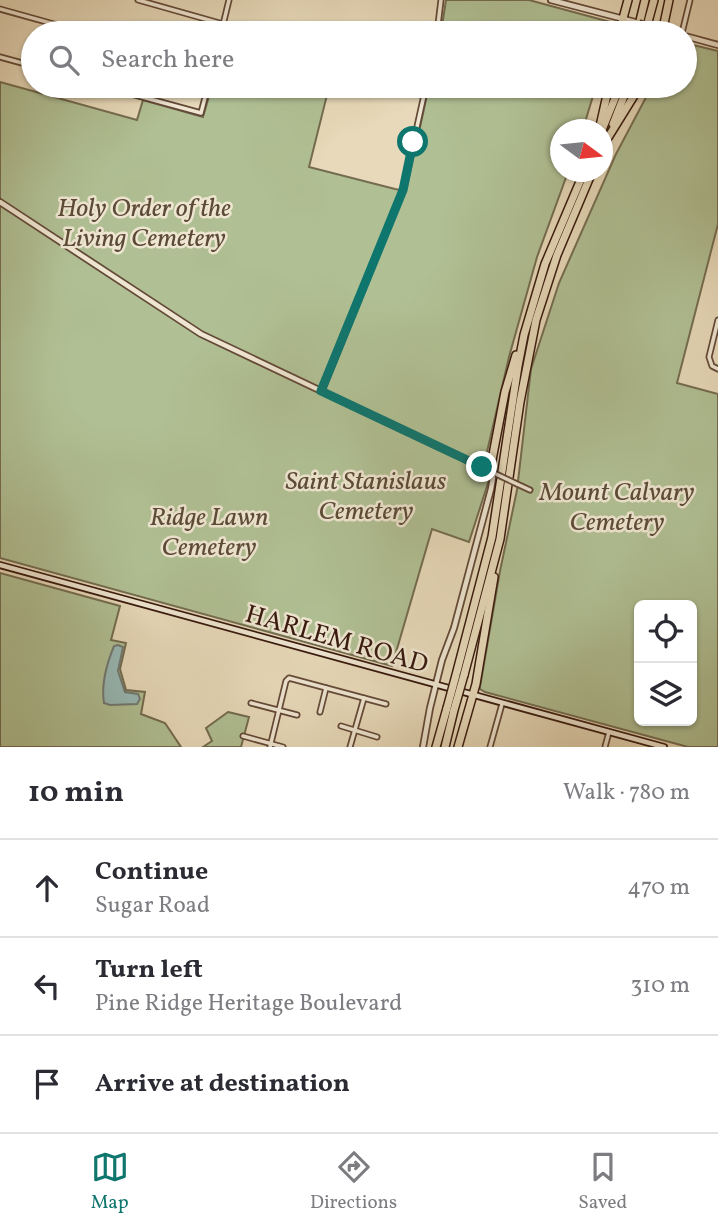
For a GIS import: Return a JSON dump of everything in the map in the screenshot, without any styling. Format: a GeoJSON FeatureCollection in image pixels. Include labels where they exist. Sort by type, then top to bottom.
{"type":"FeatureCollection","features":[{"type":"Feature","properties":{"kind":"highway"},"geometry":{"type":"LineString","coordinates":[[624,19],[628,0]]}},
{"type":"Feature","properties":{"kind":"highway"},"geometry":{"type":"LineString","coordinates":[[639,21],[645,0]]}},
{"type":"Feature","properties":{"kind":"highway"},"geometry":{"type":"LineString","coordinates":[[648,21],[654,0]]}},
{"type":"Feature","properties":{"kind":"highway"},"geometry":{"type":"LineString","coordinates":[[664,21],[668,0]]}},
{"type":"Feature","properties":{"kind":"highway"},"geometry":{"type":"LineString","coordinates":[[602,119],[607,98]]}},
{"type":"Feature","properties":{"kind":"highway"},"geometry":{"type":"LineString","coordinates":[[605,119],[615,98]]}},
{"type":"Feature","properties":{"kind":"highway"},"geometry":{"type":"LineString","coordinates":[[613,122],[623,98]]}},
{"type":"Feature","properties":{"kind":"highway"},"geometry":{"type":"LineString","coordinates":[[613,130],[633,98]]}},
{"type":"Feature","properties":{"kind":"highway"},"geometry":{"type":"LineString","coordinates":[[460,675],[492,537],[524,335],[545,264],[580,182]]}},
{"type":"Feature","properties":{"kind":"highway"},"geometry":{"type":"LineString","coordinates":[[458,747],[473,696],[490,605],[525,374],[536,320],[557,255],[588,182]]}},
{"type":"Feature","properties":{"kind":"highway"},"geometry":{"type":"LineString","coordinates":[[494,473],[492,458],[512,367],[524,335]]}},
{"type":"Feature","properties":{"kind":"highway"},"geometry":{"type":"LineString","coordinates":[[475,464],[485,463],[492,458]]}},
{"type":"Feature","properties":{"kind":"highway"},"geometry":{"type":"LineString","coordinates":[[444,747],[460,675],[496,554]]}},
{"type":"Feature","properties":{"kind":"highway"},"geometry":{"type":"LineString","coordinates":[[436,747],[451,709]]}},
{"type":"Feature","properties":{"kind":"street"},"geometry":{"type":"LineString","coordinates":[[138,0],[212,21]]}},
{"type":"Feature","properties":{"kind":"street"},"geometry":{"type":"LineString","coordinates":[[224,21],[229,0]]}},
{"type":"Feature","properties":{"kind":"street"},"geometry":{"type":"LineString","coordinates":[[438,21],[441,0]]}},
{"type":"Feature","properties":{"kind":"street"},"geometry":{"type":"LineString","coordinates":[[551,0],[630,21]]}},
{"type":"Feature","properties":{"kind":"street"},"geometry":{"type":"LineString","coordinates":[[686,21],[690,0]]}},
{"type":"Feature","properties":{"kind":"street"},"geometry":{"type":"LineString","coordinates":[[0,9],[43,21]]}},
{"type":"Feature","properties":{"kind":"street"},"geometry":{"type":"LineString","coordinates":[[697,39],[718,45]]}},
{"type":"Feature","properties":{"kind":"street"},"geometry":{"type":"LineString","coordinates":[[0,57],[21,63]]}},
{"type":"Feature","properties":{"kind":"street"},"geometry":{"type":"LineString","coordinates":[[146,98],[201,113],[205,98]]}},
{"type":"Feature","properties":{"kind":"street"},"geometry":{"type":"LineString","coordinates":[[321,391],[403,190],[423,98]]}},
{"type":"Feature","properties":{"kind":"street"},"geometry":{"type":"LineString","coordinates":[[0,202],[186,326],[530,490]]}},
{"type":"Feature","properties":{"kind":"street"},"geometry":{"type":"LineString","coordinates":[[718,320],[709,357],[712,366],[718,369]]}},
{"type":"Feature","properties":{"kind":"street"},"geometry":{"type":"LineString","coordinates":[[423,747],[435,685],[454,628],[494,473]]}},
{"type":"Feature","properties":{"kind":"street","name":"HARLEM ROAD"},"geometry":{"type":"LineString","coordinates":[[0,565],[664,747]]}},
{"type":"Feature","properties":{"kind":"street"},"geometry":{"type":"LineString","coordinates":[[271,745],[278,710],[289,678],[386,704]]}},
{"type":"Feature","properties":{"kind":"street"},"geometry":{"type":"LineString","coordinates":[[320,712],[326,688]]}},
{"type":"Feature","properties":{"kind":"street"},"geometry":{"type":"LineString","coordinates":[[350,747],[364,698]]}},
{"type":"Feature","properties":{"kind":"street"},"geometry":{"type":"LineString","coordinates":[[251,703],[297,715]]}},
{"type":"Feature","properties":{"kind":"street"},"geometry":{"type":"LineString","coordinates":[[490,747],[502,704]]}},
{"type":"Feature","properties":{"kind":"street"},"geometry":{"type":"LineString","coordinates":[[341,726],[377,737]]}},
{"type":"Feature","properties":{"kind":"street"},"geometry":{"type":"LineString","coordinates":[[605,747],[609,732]]}},
{"type":"Feature","properties":{"kind":"street"},"geometry":{"type":"LineString","coordinates":[[243,736],[283,747]]}},
{"type":"Feature","properties":{"kind":"green space"},"geometry":{"type":"Polygon","coordinates":[[[446,0],[529,0],[607,21],[443,21],[446,0]]]}},
{"type":"Feature","properties":{"kind":"green space","name":"Mount Calvary Cemetery"},"geometry":{"type":"Polygon","coordinates":[[[697,46],[718,51],[718,224],[677,383],[718,394],[718,747],[688,747],[480,689],[517,490],[531,369],[559,283],[604,182],[613,182],[613,161],[646,98],[697,98],[697,46]]]}},
{"type":"Feature","properties":{"kind":"green space"},"geometry":{"type":"Polygon","coordinates":[[[0,82],[21,88],[21,98],[58,98],[137,120],[143,100],[203,117],[209,98],[326,98],[309,167],[406,191],[426,98],[592,98],[586,119],[550,119],[550,182],[564,182],[537,257],[509,357],[486,456],[489,480],[469,542],[432,529],[392,666],[0,558],[0,82]]]}},
{"type":"Feature","properties":{"kind":"green space"},"geometry":{"type":"Polygon","coordinates":[[[0,573],[120,606],[111,640],[126,643],[120,669],[126,690],[145,692],[141,714],[165,723],[181,747],[0,747],[0,573]]]}},
{"type":"Feature","properties":{"kind":"green space"},"geometry":{"type":"Polygon","coordinates":[[[228,712],[249,717],[241,747],[203,747],[212,741],[206,728],[228,712]]]}},
{"type":"Feature","properties":{"kind":"water"},"geometry":{"type":"Polygon","coordinates":[[[114,646],[123,647],[118,671],[125,692],[138,694],[140,699],[137,704],[104,703],[103,689],[107,667],[114,646]]]}},
{"type":"Feature","properties":{"kind":"route"},"geometry":{"type":"LineString","coordinates":[[413,142],[403,190],[321,391],[482,467]]}},
{"type":"Feature","properties":{"kind":"park label","name":"Holy Order of the Living Cemetery"},"geometry":{"type":"Point","coordinates":[144,222]}},
{"type":"Feature","properties":{"kind":"park label","name":"Saint Stanislaus Cemetery"},"geometry":{"type":"Point","coordinates":[366,495]}},
{"type":"Feature","properties":{"kind":"park label","name":"Ridge Lawn Cemetery"},"geometry":{"type":"Point","coordinates":[209,531]}}]}
